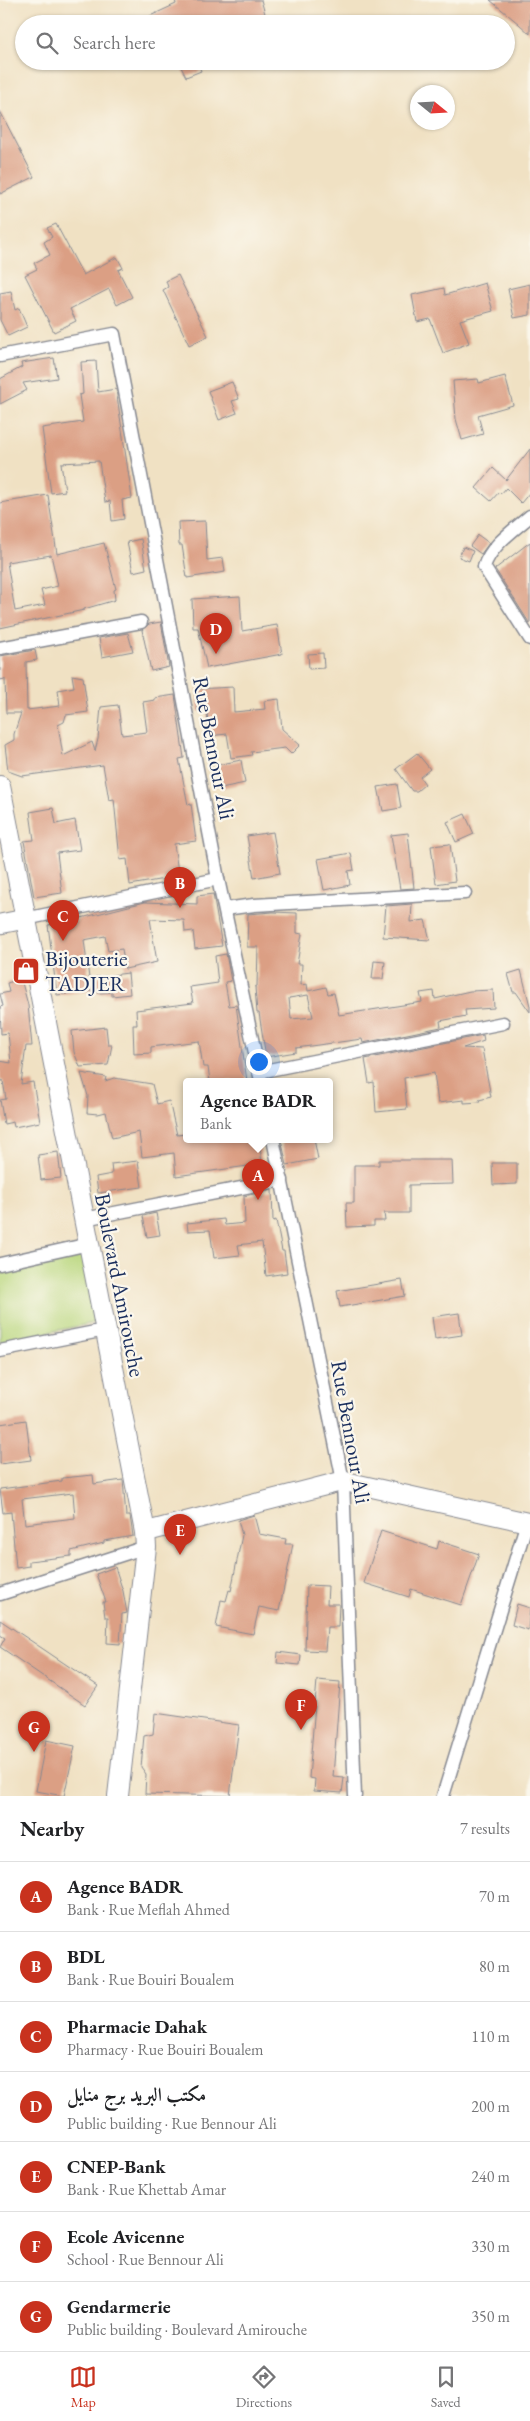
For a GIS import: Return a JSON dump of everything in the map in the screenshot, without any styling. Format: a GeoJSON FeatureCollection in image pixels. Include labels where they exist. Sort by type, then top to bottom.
{"type":"FeatureCollection","features":[{"type":"Feature","properties":{"kind":"main road","name":"Boulevard Amirouche"},"geometry":{"type":"LineString","coordinates":[[0,786],[145,1539],[118,1796]]}},
{"type":"Feature","properties":{"kind":"main road"},"geometry":{"type":"LineString","coordinates":[[0,924],[25,919]]}},
{"type":"Feature","properties":{"kind":"main road"},"geometry":{"type":"LineString","coordinates":[[145,1539],[344,1481],[528,1522]]}},
{"type":"Feature","properties":{"kind":"street","name":"Rue Bennour Ali"},"geometry":{"type":"LineString","coordinates":[[0,356],[114,334],[218,879],[260,1077]]}},
{"type":"Feature","properties":{"kind":"street"},"geometry":{"type":"LineString","coordinates":[[530,516],[497,546],[486,559],[484,567],[530,640]]}},
{"type":"Feature","properties":{"kind":"street"},"geometry":{"type":"LineString","coordinates":[[0,648],[141,622]]}},
{"type":"Feature","properties":{"kind":"street"},"geometry":{"type":"LineString","coordinates":[[25,919],[218,879]]}},
{"type":"Feature","properties":{"kind":"street"},"geometry":{"type":"LineString","coordinates":[[225,909],[254,905],[465,893]]}},
{"type":"Feature","properties":{"kind":"street"},"geometry":{"type":"LineString","coordinates":[[260,1077],[503,1023]]}},
{"type":"Feature","properties":{"kind":"street","name":"Rue Bennour Ali"},"geometry":{"type":"LineString","coordinates":[[274,1143],[344,1481],[356,1796]]}},
{"type":"Feature","properties":{"kind":"street"},"geometry":{"type":"LineString","coordinates":[[84,1219],[282,1180]]}},
{"type":"Feature","properties":{"kind":"street"},"geometry":{"type":"LineString","coordinates":[[0,1264],[88,1244]]}},
{"type":"Feature","properties":{"kind":"street"},"geometry":{"type":"LineString","coordinates":[[0,1351],[105,1330]]}},
{"type":"Feature","properties":{"kind":"street"},"geometry":{"type":"LineString","coordinates":[[443,1796],[528,1522]]}},
{"type":"Feature","properties":{"kind":"street"},"geometry":{"type":"LineString","coordinates":[[1,1590],[145,1539]]}},
{"type":"Feature","properties":{"kind":"green space"},"geometry":{"type":"Polygon","coordinates":[[[89,1247],[104,1321],[0,1342],[0,1265],[89,1247]]]}},
{"type":"Feature","properties":{"kind":"building"},"geometry":{"type":"Polygon","coordinates":[[[175,0],[261,0],[265,15],[152,15],[176,4],[175,0]]]}},
{"type":"Feature","properties":{"kind":"building"},"geometry":{"type":"Polygon","coordinates":[[[490,0],[530,0],[530,34],[515,21],[515,15],[508,15],[490,0]]]}},
{"type":"Feature","properties":{"kind":"building"},"geometry":{"type":"Polygon","coordinates":[[[182,70],[201,70],[201,71],[186,77],[182,70]]]}},
{"type":"Feature","properties":{"kind":"building"},"geometry":{"type":"Polygon","coordinates":[[[0,111],[34,177],[0,194],[0,111]]]}},
{"type":"Feature","properties":{"kind":"building"},"geometry":{"type":"Polygon","coordinates":[[[56,224],[83,275],[117,257],[123,268],[118,270],[132,297],[117,305],[109,289],[70,309],[76,321],[54,332],[25,275],[37,269],[34,263],[50,255],[44,242],[52,237],[47,228],[56,224]]]}},
{"type":"Feature","properties":{"kind":"building"},"geometry":{"type":"Polygon","coordinates":[[[178,275],[208,336],[189,345],[163,290],[168,287],[166,281],[178,275]]]}},
{"type":"Feature","properties":{"kind":"building"},"geometry":{"type":"Polygon","coordinates":[[[485,283],[493,311],[460,320],[469,343],[443,353],[430,319],[417,322],[412,295],[444,288],[445,295],[485,283]]]}},
{"type":"Feature","properties":{"kind":"building"},"geometry":{"type":"Polygon","coordinates":[[[530,284],[530,315],[514,318],[508,289],[530,284]]]}},
{"type":"Feature","properties":{"kind":"building"},"geometry":{"type":"Polygon","coordinates":[[[11,291],[15,310],[19,308],[27,327],[8,336],[0,320],[0,293],[11,291]]]}},
{"type":"Feature","properties":{"kind":"building"},"geometry":{"type":"Polygon","coordinates":[[[54,358],[57,378],[23,383],[27,390],[0,404],[0,379],[22,367],[21,363],[54,358]]]}},
{"type":"Feature","properties":{"kind":"building"},"geometry":{"type":"Polygon","coordinates":[[[96,361],[98,392],[116,389],[132,498],[122,500],[124,519],[112,521],[110,501],[105,502],[99,461],[61,463],[65,491],[51,493],[42,428],[83,422],[79,395],[83,394],[81,362],[96,361]]]}},
{"type":"Feature","properties":{"kind":"building"},"geometry":{"type":"Polygon","coordinates":[[[505,376],[513,405],[478,415],[483,434],[462,440],[456,419],[453,381],[478,379],[479,383],[505,376]]]}},
{"type":"Feature","properties":{"kind":"building"},"geometry":{"type":"Polygon","coordinates":[[[232,382],[239,399],[232,401],[237,413],[219,420],[208,391],[232,382]]]}},
{"type":"Feature","properties":{"kind":"building"},"geometry":{"type":"Polygon","coordinates":[[[530,449],[530,492],[521,503],[506,488],[501,494],[499,492],[491,501],[476,488],[493,468],[506,480],[530,449]]]}},
{"type":"Feature","properties":{"kind":"building"},"geometry":{"type":"Polygon","coordinates":[[[48,495],[57,554],[104,543],[116,589],[114,590],[115,600],[84,610],[0,628],[0,503],[48,495]],[[51,555],[7,562],[15,611],[45,605],[41,590],[58,586],[51,555]]]}},
{"type":"Feature","properties":{"kind":"building"},"geometry":{"type":"Polygon","coordinates":[[[205,521],[207,560],[223,558],[225,572],[187,578],[182,545],[179,545],[178,522],[205,521]]]}},
{"type":"Feature","properties":{"kind":"building"},"geometry":{"type":"Polygon","coordinates":[[[478,535],[489,543],[481,554],[470,546],[478,535]]]}},
{"type":"Feature","properties":{"kind":"building"},"geometry":{"type":"Polygon","coordinates":[[[141,539],[146,569],[133,572],[127,542],[141,539]]]}},
{"type":"Feature","properties":{"kind":"building"},"geometry":{"type":"Polygon","coordinates":[[[530,542],[530,624],[495,569],[530,542]]]}},
{"type":"Feature","properties":{"kind":"building"},"geometry":{"type":"Polygon","coordinates":[[[463,547],[473,551],[469,561],[459,557],[463,547]]]}},
{"type":"Feature","properties":{"kind":"building"},"geometry":{"type":"Polygon","coordinates":[[[240,596],[242,631],[277,625],[282,654],[207,668],[198,628],[193,628],[192,599],[240,596]]]}},
{"type":"Feature","properties":{"kind":"building"},"geometry":{"type":"Polygon","coordinates":[[[161,622],[169,667],[151,671],[142,630],[149,624],[161,622]]]}},
{"type":"Feature","properties":{"kind":"building"},"geometry":{"type":"Polygon","coordinates":[[[128,633],[133,651],[102,657],[99,638],[128,633]]]}},
{"type":"Feature","properties":{"kind":"building"},"geometry":{"type":"Polygon","coordinates":[[[35,650],[37,660],[26,662],[27,710],[60,706],[58,690],[74,687],[72,675],[83,677],[88,712],[66,715],[64,722],[58,725],[63,756],[92,742],[95,751],[101,707],[118,705],[122,735],[147,732],[143,702],[175,695],[184,758],[179,759],[188,805],[191,804],[196,841],[174,844],[178,872],[169,873],[170,878],[130,885],[127,859],[120,860],[114,799],[109,800],[103,765],[22,776],[8,771],[5,745],[14,740],[14,734],[21,713],[6,713],[5,679],[0,680],[0,656],[35,650]]]}},
{"type":"Feature","properties":{"kind":"building"},"geometry":{"type":"Polygon","coordinates":[[[323,653],[324,668],[309,669],[308,654],[323,653]]]}},
{"type":"Feature","properties":{"kind":"building"},"geometry":{"type":"Polygon","coordinates":[[[233,687],[234,712],[265,709],[264,701],[279,699],[282,729],[300,745],[291,754],[285,748],[251,752],[252,755],[231,758],[227,734],[209,736],[207,711],[198,711],[197,689],[233,687]]]}},
{"type":"Feature","properties":{"kind":"building"},"geometry":{"type":"Polygon","coordinates":[[[417,753],[430,769],[420,777],[425,784],[417,791],[412,791],[396,769],[417,753]]]}},
{"type":"Feature","properties":{"kind":"building"},"geometry":{"type":"Polygon","coordinates":[[[241,760],[245,783],[221,788],[217,765],[241,760]]]}},
{"type":"Feature","properties":{"kind":"building"},"geometry":{"type":"Polygon","coordinates":[[[397,784],[401,808],[383,811],[378,787],[397,784]]]}},
{"type":"Feature","properties":{"kind":"building"},"geometry":{"type":"Polygon","coordinates":[[[53,808],[56,824],[75,820],[80,850],[57,853],[62,893],[34,897],[24,841],[34,840],[30,812],[53,808]]]}},
{"type":"Feature","properties":{"kind":"building"},"geometry":{"type":"Polygon","coordinates":[[[465,814],[474,834],[456,842],[447,822],[465,814]]]}},
{"type":"Feature","properties":{"kind":"building"},"geometry":{"type":"Polygon","coordinates":[[[273,832],[280,873],[254,878],[247,836],[273,832]]]}},
{"type":"Feature","properties":{"kind":"building"},"geometry":{"type":"Polygon","coordinates":[[[408,833],[414,888],[400,889],[391,835],[408,833]]]}},
{"type":"Feature","properties":{"kind":"building"},"geometry":{"type":"Polygon","coordinates":[[[450,844],[455,881],[436,884],[431,846],[450,844]]]}},
{"type":"Feature","properties":{"kind":"building"},"geometry":{"type":"Polygon","coordinates":[[[351,853],[354,870],[348,871],[350,885],[324,890],[318,859],[351,853]]]}},
{"type":"Feature","properties":{"kind":"building"},"geometry":{"type":"Polygon","coordinates":[[[213,894],[222,946],[195,949],[193,931],[185,932],[184,920],[150,919],[157,962],[125,969],[122,949],[108,951],[105,936],[84,940],[89,978],[128,973],[130,994],[112,996],[112,992],[98,993],[98,990],[57,995],[48,925],[77,921],[77,919],[145,902],[197,904],[197,896],[213,894]]]}},
{"type":"Feature","properties":{"kind":"building"},"geometry":{"type":"Polygon","coordinates":[[[412,904],[411,922],[425,920],[430,940],[383,937],[386,906],[412,904]]]}},
{"type":"Feature","properties":{"kind":"building"},"geometry":{"type":"Polygon","coordinates":[[[297,913],[297,933],[302,934],[297,964],[302,964],[301,985],[307,984],[308,991],[326,987],[328,994],[334,993],[339,1015],[422,1002],[420,993],[434,991],[435,999],[470,991],[493,990],[494,1008],[465,1010],[466,1016],[440,1021],[441,1027],[363,1043],[362,1039],[296,1048],[296,1052],[266,1057],[259,1013],[257,1013],[255,987],[257,986],[258,947],[247,947],[248,914],[297,913]],[[308,995],[289,998],[291,1019],[313,1017],[308,995]]]}},
{"type":"Feature","properties":{"kind":"building"},"geometry":{"type":"Polygon","coordinates":[[[226,954],[231,981],[225,982],[229,1006],[236,1005],[247,1078],[210,1078],[208,1067],[203,1067],[199,1041],[151,1047],[151,1053],[134,1054],[133,1025],[137,1025],[136,1010],[193,1003],[190,987],[218,983],[215,956],[226,954]]]}},
{"type":"Feature","properties":{"kind":"building"},"geometry":{"type":"Polygon","coordinates":[[[374,961],[385,962],[383,979],[372,979],[374,961]]]}},
{"type":"Feature","properties":{"kind":"building"},"geometry":{"type":"Polygon","coordinates":[[[521,970],[530,1012],[516,992],[513,992],[508,974],[521,970]]]}},
{"type":"Feature","properties":{"kind":"building"},"geometry":{"type":"Polygon","coordinates":[[[21,979],[28,1005],[32,1046],[26,1046],[21,1084],[33,1082],[40,1122],[14,1127],[13,1122],[4,1124],[0,1100],[6,1099],[3,1081],[0,1080],[0,1061],[11,1063],[8,1033],[1,1034],[0,1007],[3,1006],[0,994],[9,992],[7,983],[21,979]]]}},
{"type":"Feature","properties":{"kind":"building"},"geometry":{"type":"Polygon","coordinates":[[[106,1027],[108,1045],[112,1045],[108,1065],[80,1067],[74,1052],[72,1031],[106,1027]]]}},
{"type":"Feature","properties":{"kind":"building"},"geometry":{"type":"Polygon","coordinates":[[[483,1035],[484,1041],[463,1048],[482,1049],[491,1097],[479,1100],[480,1102],[464,1103],[464,1100],[438,1103],[434,1073],[404,1078],[407,1109],[376,1112],[374,1082],[369,1083],[365,1059],[483,1035]]]}},
{"type":"Feature","properties":{"kind":"building"},"geometry":{"type":"Polygon","coordinates":[[[81,1073],[106,1077],[105,1081],[114,1078],[152,1084],[157,1104],[169,1101],[177,1135],[183,1134],[183,1143],[259,1143],[262,1164],[176,1176],[174,1153],[142,1157],[139,1132],[112,1138],[106,1112],[98,1114],[87,1113],[88,1096],[81,1073]]]}},
{"type":"Feature","properties":{"kind":"building"},"geometry":{"type":"Polygon","coordinates":[[[282,1143],[315,1143],[318,1159],[287,1165],[282,1143]]]}},
{"type":"Feature","properties":{"kind":"building"},"geometry":{"type":"Polygon","coordinates":[[[58,1152],[61,1178],[41,1180],[38,1155],[58,1152]]]}},
{"type":"Feature","properties":{"kind":"building"},"geometry":{"type":"Polygon","coordinates":[[[379,1160],[452,1160],[453,1184],[409,1185],[409,1213],[384,1213],[385,1221],[374,1221],[374,1226],[347,1227],[346,1203],[354,1203],[354,1165],[379,1165],[379,1160]]]}},
{"type":"Feature","properties":{"kind":"building"},"geometry":{"type":"Polygon","coordinates":[[[138,1161],[142,1187],[98,1193],[96,1177],[112,1174],[111,1164],[138,1161]]]}},
{"type":"Feature","properties":{"kind":"building"},"geometry":{"type":"Polygon","coordinates":[[[492,1163],[517,1163],[517,1184],[493,1185],[492,1163]]]}},
{"type":"Feature","properties":{"kind":"building"},"geometry":{"type":"Polygon","coordinates":[[[272,1190],[273,1221],[276,1220],[282,1251],[284,1251],[287,1273],[266,1276],[262,1242],[238,1245],[240,1255],[214,1258],[210,1230],[188,1231],[187,1223],[224,1219],[225,1225],[245,1223],[244,1196],[272,1190]]]}},
{"type":"Feature","properties":{"kind":"building"},"geometry":{"type":"Polygon","coordinates":[[[156,1213],[160,1235],[147,1237],[143,1216],[156,1213]]]}},
{"type":"Feature","properties":{"kind":"building"},"geometry":{"type":"Polygon","coordinates":[[[402,1280],[405,1296],[340,1307],[337,1291],[402,1280]]]}},
{"type":"Feature","properties":{"kind":"building"},"geometry":{"type":"Polygon","coordinates":[[[459,1313],[462,1335],[435,1339],[432,1317],[459,1313]]]}},
{"type":"Feature","properties":{"kind":"building"},"geometry":{"type":"Polygon","coordinates":[[[26,1420],[31,1460],[0,1464],[0,1424],[26,1420]]]}},
{"type":"Feature","properties":{"kind":"building"},"geometry":{"type":"Polygon","coordinates":[[[93,1475],[94,1484],[123,1480],[126,1516],[130,1516],[133,1536],[104,1541],[104,1543],[71,1551],[71,1556],[29,1561],[29,1566],[16,1568],[11,1512],[3,1513],[0,1489],[62,1481],[62,1478],[93,1475]],[[73,1493],[22,1499],[25,1524],[75,1518],[73,1493]]]}},
{"type":"Feature","properties":{"kind":"building"},"geometry":{"type":"Polygon","coordinates":[[[254,1515],[259,1534],[286,1539],[285,1544],[293,1544],[279,1611],[259,1607],[253,1634],[216,1627],[221,1600],[226,1601],[229,1590],[231,1591],[242,1535],[238,1520],[254,1515]]]}},
{"type":"Feature","properties":{"kind":"building"},"geometry":{"type":"Polygon","coordinates":[[[381,1531],[437,1549],[439,1541],[479,1554],[461,1605],[411,1589],[409,1597],[364,1583],[381,1531]]]}},
{"type":"Feature","properties":{"kind":"building"},"geometry":{"type":"Polygon","coordinates":[[[115,1567],[123,1591],[127,1613],[122,1614],[120,1644],[107,1643],[108,1617],[105,1617],[103,1602],[106,1602],[96,1574],[115,1567]]]}},
{"type":"Feature","properties":{"kind":"building"},"geometry":{"type":"Polygon","coordinates":[[[307,1585],[328,1586],[327,1604],[339,1604],[338,1627],[327,1627],[325,1651],[305,1650],[307,1585]]]}},
{"type":"Feature","properties":{"kind":"building"},"geometry":{"type":"Polygon","coordinates":[[[517,1604],[530,1608],[528,1630],[512,1625],[517,1604]]]}},
{"type":"Feature","properties":{"kind":"building"},"geometry":{"type":"Polygon","coordinates":[[[0,1620],[98,1686],[85,1705],[0,1647],[5,1638],[0,1635],[0,1620]]]}},
{"type":"Feature","properties":{"kind":"building"},"geometry":{"type":"Polygon","coordinates":[[[278,1652],[301,1655],[300,1665],[277,1663],[278,1652]]]}},
{"type":"Feature","properties":{"kind":"building"},"geometry":{"type":"Polygon","coordinates":[[[317,1680],[340,1682],[333,1777],[344,1778],[342,1793],[314,1791],[315,1779],[309,1778],[317,1680]]]}},
{"type":"Feature","properties":{"kind":"building"},"geometry":{"type":"Polygon","coordinates":[[[155,1713],[239,1725],[230,1796],[145,1794],[146,1774],[141,1767],[144,1736],[153,1734],[155,1713]]]}},
{"type":"Feature","properties":{"kind":"building"},"geometry":{"type":"Polygon","coordinates":[[[46,1740],[75,1746],[64,1796],[36,1791],[46,1740]]]}},
{"type":"Feature","properties":{"kind":"place","name":"مكتب البريد برج منايل"},"geometry":{"type":"Point","coordinates":[216,654]}},
{"type":"Feature","properties":{"kind":"place","name":"BDL"},"geometry":{"type":"Point","coordinates":[180,908]}},
{"type":"Feature","properties":{"kind":"place","name":"Pharmacie Dahak"},"geometry":{"type":"Point","coordinates":[63,941]}},
{"type":"Feature","properties":{"kind":"place","name":"Bijouterie TADJER"},"geometry":{"type":"Point","coordinates":[26,971]}},
{"type":"Feature","properties":{"kind":"place","name":"Agence BADR"},"geometry":{"type":"Point","coordinates":[258,1200]}},
{"type":"Feature","properties":{"kind":"place","name":"CNEP-Bank"},"geometry":{"type":"Point","coordinates":[180,1555]}},
{"type":"Feature","properties":{"kind":"place","name":"Ecole Avicenne"},"geometry":{"type":"Point","coordinates":[301,1730]}},
{"type":"Feature","properties":{"kind":"place","name":"Gendarmerie"},"geometry":{"type":"Point","coordinates":[34,1752]}}]}
